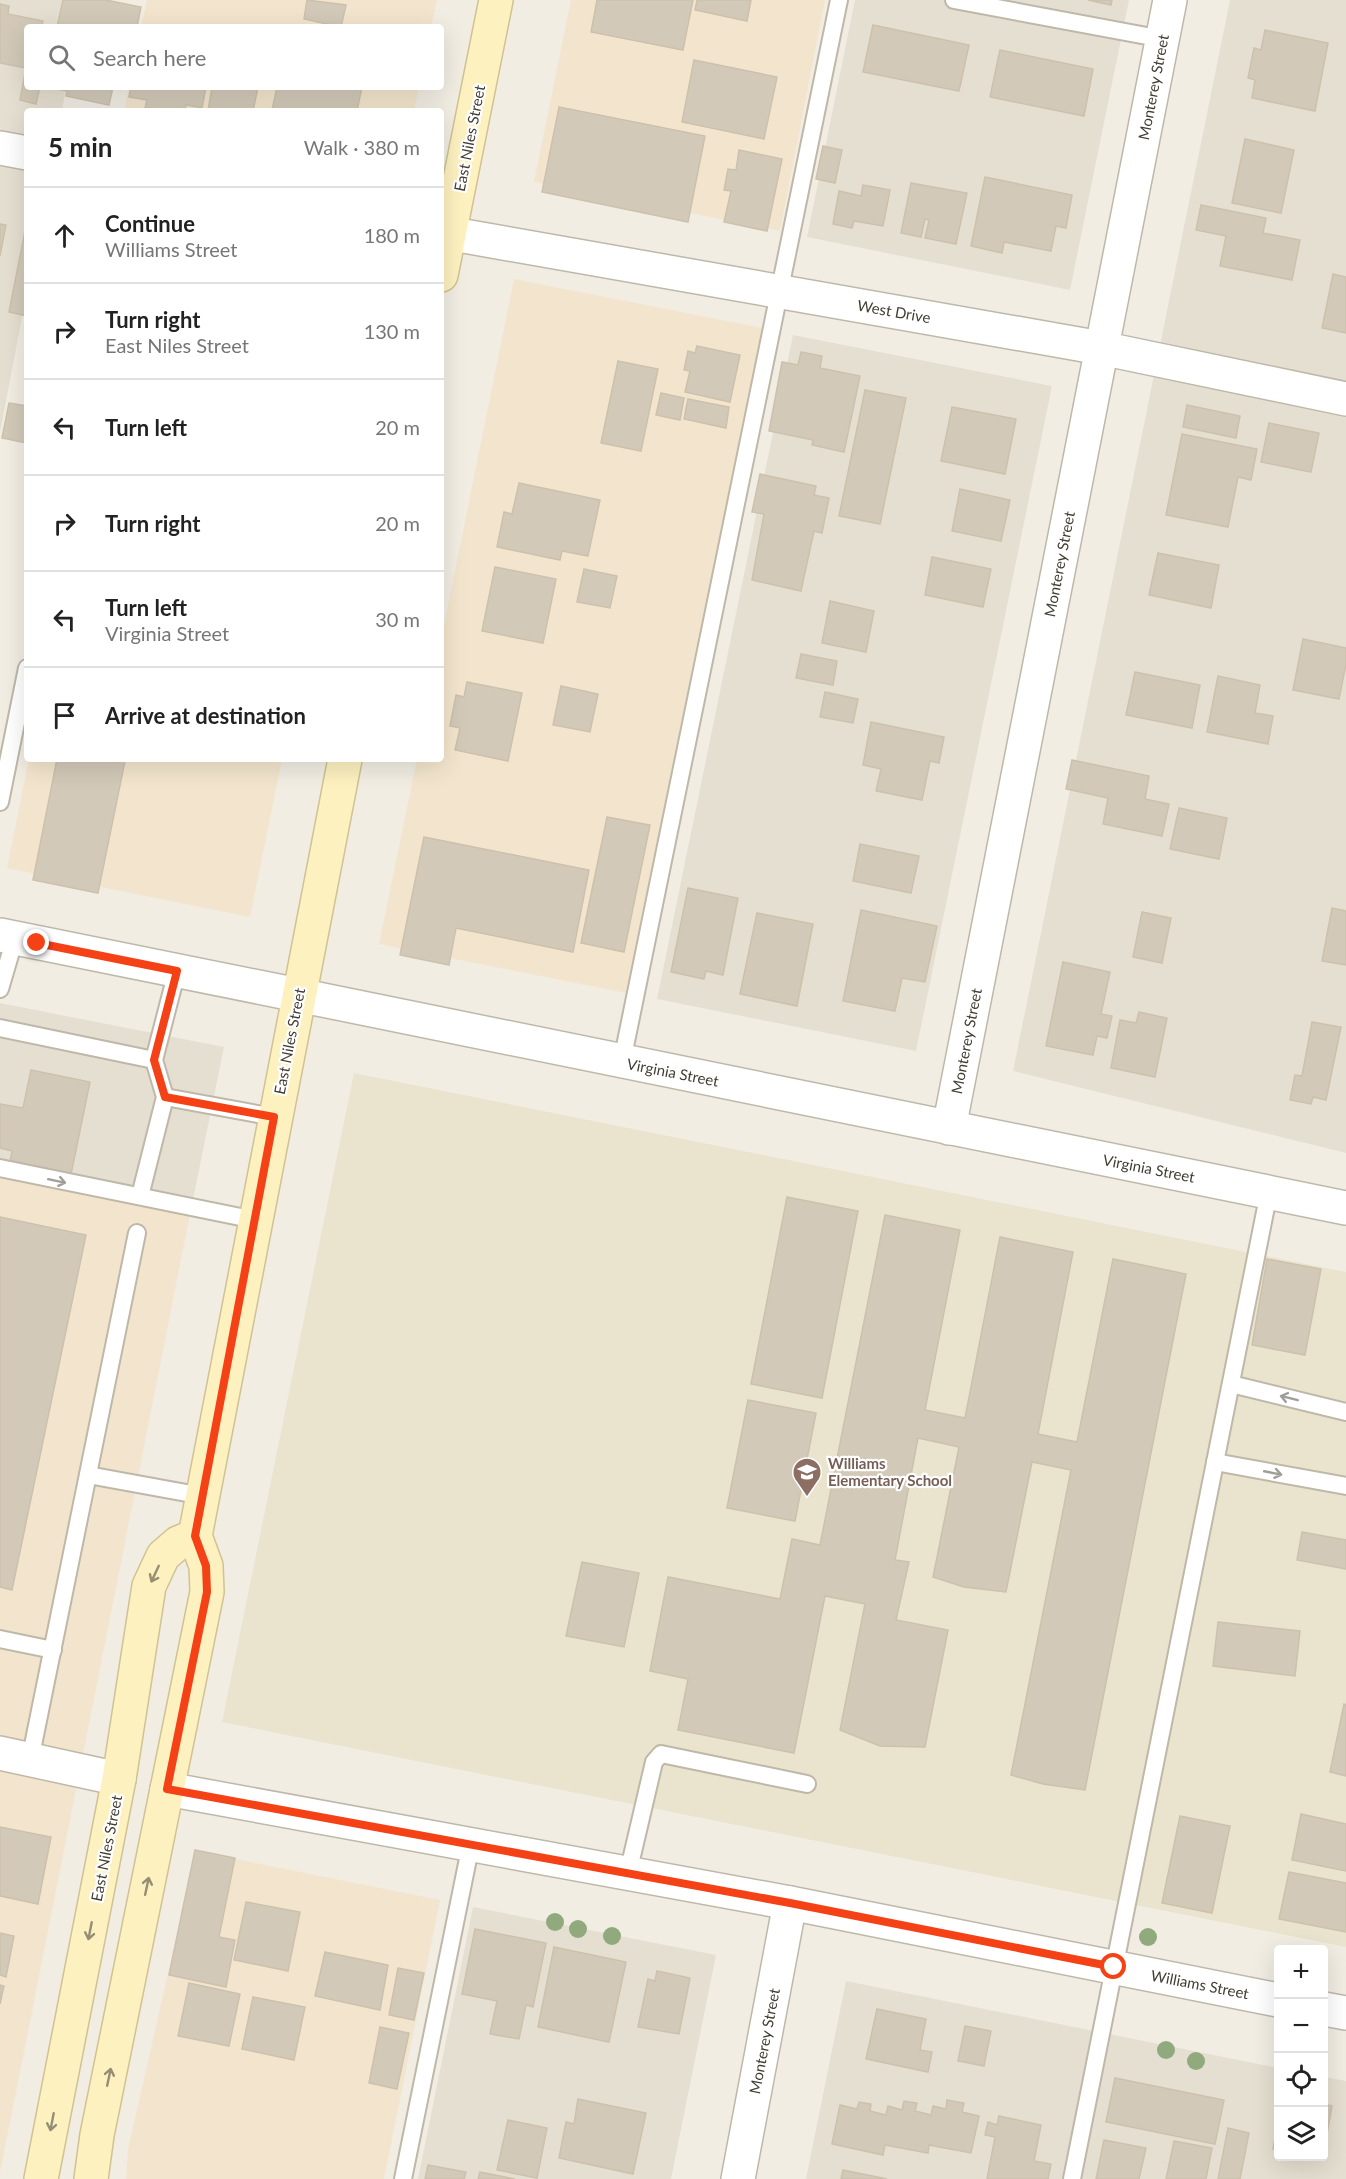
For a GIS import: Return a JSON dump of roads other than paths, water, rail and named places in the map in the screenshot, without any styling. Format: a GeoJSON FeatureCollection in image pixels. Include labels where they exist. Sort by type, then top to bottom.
{"type":"FeatureCollection","features":[{"type":"Feature","properties":{"kind":"main road","name":"East Niles Street"},"geometry":{"type":"LineString","coordinates":[[445,233],[496,0]]}},
{"type":"Feature","properties":{"kind":"main road","name":"East Niles Street"},"geometry":{"type":"LineString","coordinates":[[41,2179],[120,1779],[149,1586],[163,1556],[178,1543],[195,1536],[274,1117],[344,762]]}},
{"type":"Feature","properties":{"kind":"main road"},"geometry":{"type":"LineString","coordinates":[[91,2179],[97,2135],[207,1592],[206,1566],[195,1536]]}},
{"type":"Feature","properties":{"kind":"street","name":"Monterey Street"},"geometry":{"type":"LineString","coordinates":[[949,1128],[1170,0]]}},
{"type":"Feature","properties":{"kind":"street"},"geometry":{"type":"LineString","coordinates":[[0,148],[24,152]]}},
{"type":"Feature","properties":{"kind":"street","name":"West Drive"},"geometry":{"type":"LineString","coordinates":[[445,233],[1101,348],[1346,399]]}},
{"type":"Feature","properties":{"kind":"street","name":"Virginia Street"},"geometry":{"type":"LineString","coordinates":[[7,936],[1346,1208]]}},
{"type":"Feature","properties":{"kind":"street"},"geometry":{"type":"LineString","coordinates":[[15,1756],[120,1779]]}},
{"type":"Feature","properties":{"kind":"street","name":"Williams Street"},"geometry":{"type":"LineString","coordinates":[[167,1789],[790,1903],[1274,1999]]}},
{"type":"Feature","properties":{"kind":"street","name":"Monterey Street"},"geometry":{"type":"LineString","coordinates":[[738,2179],[790,1903]]}},
{"type":"Feature","properties":{"kind":"street"},"geometry":{"type":"LineString","coordinates":[[1328,2010],[1346,2013]]}},
{"type":"Feature","properties":{"kind":"lane"},"geometry":{"type":"LineString","coordinates":[[622,1061],[782,292],[839,0]]}},
{"type":"Feature","properties":{"kind":"lane"},"geometry":{"type":"LineString","coordinates":[[954,0],[1162,39]]}},
{"type":"Feature","properties":{"kind":"lane"},"geometry":{"type":"LineString","coordinates":[[0,802],[24,683]]}},
{"type":"Feature","properties":{"kind":"lane"},"geometry":{"type":"LineString","coordinates":[[0,989],[7,936]]}},
{"type":"Feature","properties":{"kind":"lane"},"geometry":{"type":"LineString","coordinates":[[140,1196],[165,1097],[154,1060],[177,971]]}},
{"type":"Feature","properties":{"kind":"lane"},"geometry":{"type":"LineString","coordinates":[[0,1028],[154,1060]]}},
{"type":"Feature","properties":{"kind":"lane"},"geometry":{"type":"LineString","coordinates":[[165,1097],[274,1117]]}},
{"type":"Feature","properties":{"kind":"lane"},"geometry":{"type":"LineString","coordinates":[[0,1168],[255,1220]]}},
{"type":"Feature","properties":{"kind":"lane"},"geometry":{"type":"LineString","coordinates":[[1072,2179],[1269,1192]]}},
{"type":"Feature","properties":{"kind":"lane"},"geometry":{"type":"LineString","coordinates":[[15,1756],[53,1650],[137,1233]]}},
{"type":"Feature","properties":{"kind":"lane"},"geometry":{"type":"LineString","coordinates":[[1231,1384],[1346,1412]]}},
{"type":"Feature","properties":{"kind":"lane"},"geometry":{"type":"LineString","coordinates":[[1215,1462],[1346,1486]]}},
{"type":"Feature","properties":{"kind":"lane"},"geometry":{"type":"LineString","coordinates":[[88,1475],[203,1496]]}},
{"type":"Feature","properties":{"kind":"lane"},"geometry":{"type":"LineString","coordinates":[[0,1639],[53,1650]]}},
{"type":"Feature","properties":{"kind":"lane"},"geometry":{"type":"LineString","coordinates":[[628,1873],[654,1762],[661,1754],[807,1784]]}},
{"type":"Feature","properties":{"kind":"lane"},"geometry":{"type":"LineString","coordinates":[[403,2179],[471,1844]]}},
{"type":"Feature","properties":{"kind":"place","name":"Williams Elementary School"},"geometry":{"type":"Point","coordinates":[807,1498]}}]}
